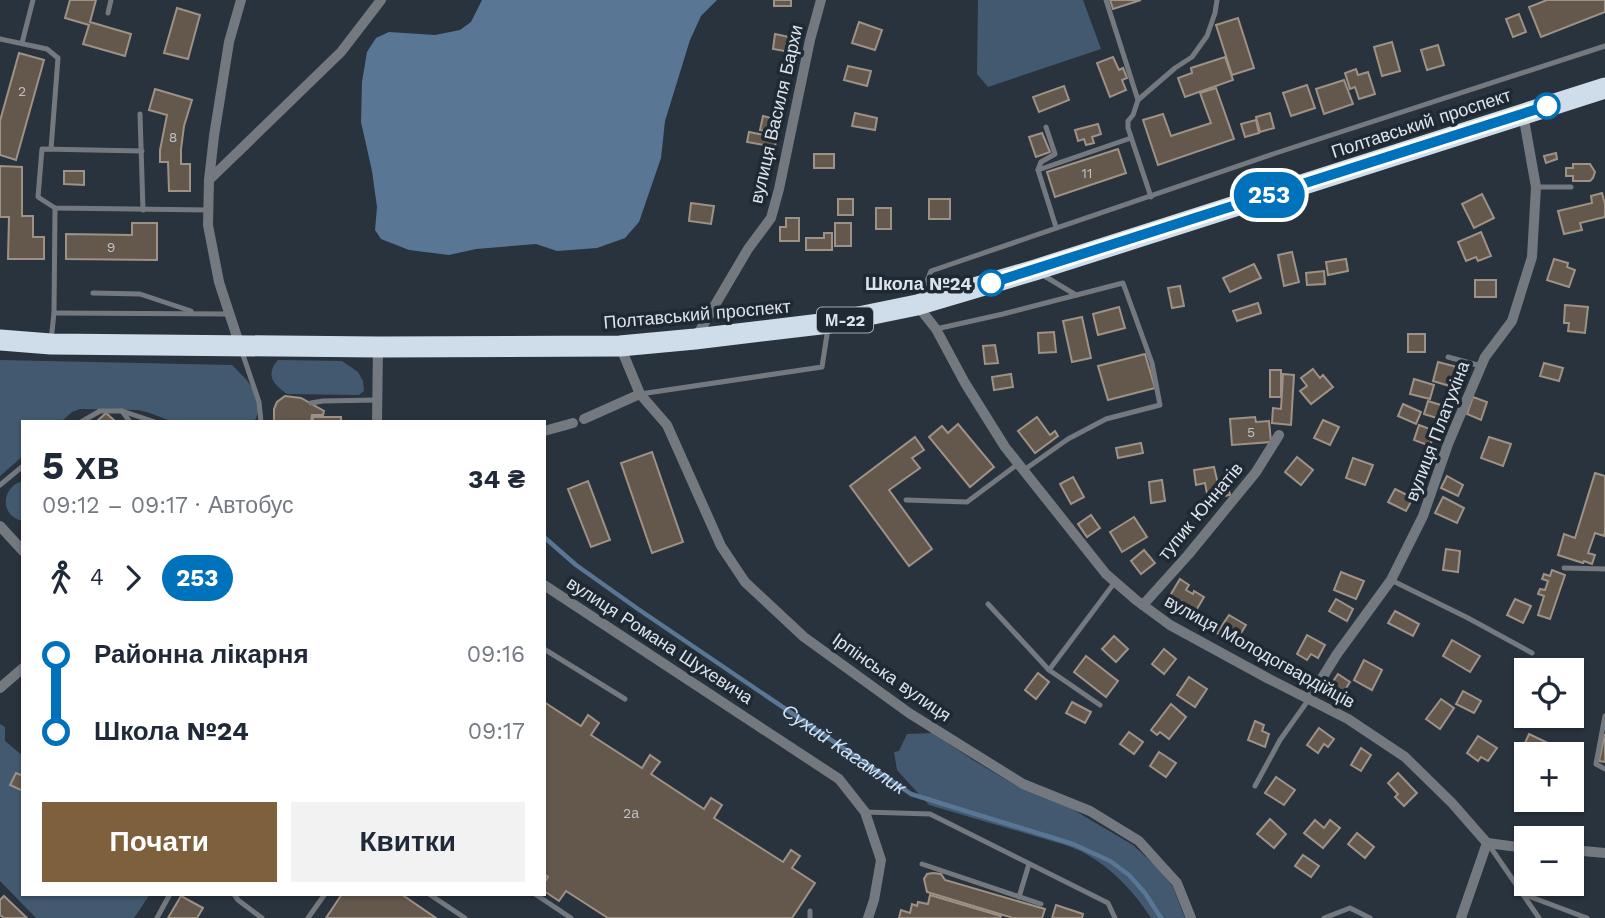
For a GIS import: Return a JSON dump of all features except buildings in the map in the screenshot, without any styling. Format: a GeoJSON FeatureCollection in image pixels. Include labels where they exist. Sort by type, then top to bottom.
{"type":"FeatureCollection","features":[{"type":"Feature","properties":{"kind":"highway","name":"Полтавський проспект"},"geometry":{"type":"LineString","coordinates":[[51,344],[620,346],[695,340],[829,323],[917,305],[1035,270],[1605,88]]}},
{"type":"Feature","properties":{"kind":"highway","name":"М-22"},"geometry":{"type":"LineString","coordinates":[[0,340],[51,344]]}},
{"type":"Feature","properties":{"kind":"highway","name":"М-22"},"geometry":{"type":"LineString","coordinates":[[0,348],[51,344]]}},
{"type":"Feature","properties":{"kind":"street"},"geometry":{"type":"LineString","coordinates":[[240,346],[219,282],[208,225],[208,210],[209,180],[229,42],[241,0]]}},
{"type":"Feature","properties":{"kind":"street"},"geometry":{"type":"LineString","coordinates":[[209,180],[341,52],[381,0]]}},
{"type":"Feature","properties":{"kind":"street","name":"вулиця Василя Бархи"},"geometry":{"type":"LineString","coordinates":[[695,340],[748,249],[771,218],[821,0]]}},
{"type":"Feature","properties":{"kind":"street","name":"вулиця Платухіна"},"geometry":{"type":"LineString","coordinates":[[1309,699],[1337,654],[1391,580],[1423,516],[1448,444],[1485,357],[1512,321],[1532,257],[1536,187],[1523,114]]}},
{"type":"Feature","properties":{"kind":"street","name":"вулиця Молодогвардійців"},"geometry":{"type":"LineString","coordinates":[[917,305],[936,329],[1005,447],[1115,582],[1170,625],[1348,719],[1405,757],[1488,843]]}},
{"type":"Feature","properties":{"kind":"street","name":"Ірпінська вулиця"},"geometry":{"type":"LineString","coordinates":[[620,346],[640,394],[667,425],[721,546],[745,582],[804,637],[909,713],[1023,784],[1090,811],[1139,841],[1177,883],[1191,918]]}},
{"type":"Feature","properties":{"kind":"street"},"geometry":{"type":"LineString","coordinates":[[377,420],[378,347]]}},
{"type":"Feature","properties":{"kind":"street"},"geometry":{"type":"LineString","coordinates":[[546,430],[578,421],[640,394]]}},
{"type":"Feature","properties":{"kind":"street","name":"тупик Юннатів"},"geometry":{"type":"LineString","coordinates":[[1143,605],[1256,472],[1279,435]]}},
{"type":"Feature","properties":{"kind":"street"},"geometry":{"type":"LineString","coordinates":[[0,526],[20,543]]}},
{"type":"Feature","properties":{"kind":"street","name":"вулиця Романа Шухевича"},"geometry":{"type":"LineString","coordinates":[[546,586],[839,779],[865,812],[881,860],[869,918]]}},
{"type":"Feature","properties":{"kind":"street"},"geometry":{"type":"LineString","coordinates":[[0,688],[21,669]]}},
{"type":"Feature","properties":{"kind":"street"},"geometry":{"type":"LineString","coordinates":[[1461,918],[1488,843],[1514,846]]}},
{"type":"Feature","properties":{"kind":"street"},"geometry":{"type":"LineString","coordinates":[[1584,851],[1605,853]]}},
{"type":"Feature","properties":{"kind":"lane"},"geometry":{"type":"LineString","coordinates":[[22,43],[33,0]]}},
{"type":"Feature","properties":{"kind":"lane"},"geometry":{"type":"LineString","coordinates":[[108,13],[111,0]]}},
{"type":"Feature","properties":{"kind":"lane"},"geometry":{"type":"LineString","coordinates":[[1106,0],[1138,100]]}},
{"type":"Feature","properties":{"kind":"lane"},"geometry":{"type":"LineString","coordinates":[[1151,197],[1128,121],[1138,100],[1192,57],[1207,36],[1217,0]]}},
{"type":"Feature","properties":{"kind":"lane"},"geometry":{"type":"LineString","coordinates":[[0,39],[47,49],[58,58],[51,149]]}},
{"type":"Feature","properties":{"kind":"lane"},"geometry":{"type":"LineString","coordinates":[[917,305],[931,271],[1056,227],[1605,46]]}},
{"type":"Feature","properties":{"kind":"lane"},"geometry":{"type":"LineString","coordinates":[[140,114],[143,209]]}},
{"type":"Feature","properties":{"kind":"lane"},"geometry":{"type":"LineString","coordinates":[[1046,127],[1055,154],[1041,162],[1038,170],[1056,227]]}},
{"type":"Feature","properties":{"kind":"lane"},"geometry":{"type":"LineString","coordinates":[[1038,170],[1131,138]]}},
{"type":"Feature","properties":{"kind":"lane"},"geometry":{"type":"LineString","coordinates":[[142,151],[42,149],[38,197],[55,208],[208,210]]}},
{"type":"Feature","properties":{"kind":"lane"},"geometry":{"type":"LineString","coordinates":[[1536,187],[1571,187]]}},
{"type":"Feature","properties":{"kind":"lane"},"geometry":{"type":"LineString","coordinates":[[51,344],[55,208]]}},
{"type":"Feature","properties":{"kind":"lane"},"geometry":{"type":"LineString","coordinates":[[1035,270],[1076,295]]}},
{"type":"Feature","properties":{"kind":"lane"},"geometry":{"type":"LineString","coordinates":[[906,499],[967,502],[1068,439],[1107,419],[1160,405],[1152,363],[1123,283],[936,329]]}},
{"type":"Feature","properties":{"kind":"lane"},"geometry":{"type":"LineString","coordinates":[[93,293],[140,293],[197,313]]}},
{"type":"Feature","properties":{"kind":"lane"},"geometry":{"type":"LineString","coordinates":[[54,313],[229,314]]}},
{"type":"Feature","properties":{"kind":"lane"},"geometry":{"type":"LineString","coordinates":[[640,394],[822,367],[829,323]]}},
{"type":"Feature","properties":{"kind":"lane"},"geometry":{"type":"LineString","coordinates":[[240,346],[259,402],[261,420]]}},
{"type":"Feature","properties":{"kind":"lane"},"geometry":{"type":"LineString","coordinates":[[1448,357],[1481,366]]}},
{"type":"Feature","properties":{"kind":"lane"},"geometry":{"type":"LineString","coordinates":[[311,403],[377,400]]}},
{"type":"Feature","properties":{"kind":"lane"},"geometry":{"type":"LineString","coordinates":[[84,420],[100,411],[122,411],[149,420]]}},
{"type":"Feature","properties":{"kind":"lane"},"geometry":{"type":"LineString","coordinates":[[122,411],[129,420]]}},
{"type":"Feature","properties":{"kind":"lane"},"geometry":{"type":"LineString","coordinates":[[0,485],[21,468]]}},
{"type":"Feature","properties":{"kind":"lane"},"geometry":{"type":"LineString","coordinates":[[1564,568],[1605,569]]}},
{"type":"Feature","properties":{"kind":"lane"},"geometry":{"type":"LineString","coordinates":[[1391,580],[1532,653]]}},
{"type":"Feature","properties":{"kind":"lane"},"geometry":{"type":"LineString","coordinates":[[1049,670],[1115,582]]}},
{"type":"Feature","properties":{"kind":"lane"},"geometry":{"type":"LineString","coordinates":[[988,604],[1049,670],[1100,705]]}},
{"type":"Feature","properties":{"kind":"lane"},"geometry":{"type":"LineString","coordinates":[[546,650],[625,699]]}},
{"type":"Feature","properties":{"kind":"lane"},"geometry":{"type":"LineString","coordinates":[[1255,786],[1280,740],[1309,699]]}},
{"type":"Feature","properties":{"kind":"lane"},"geometry":{"type":"LineString","coordinates":[[1605,716],[1595,764],[1605,769]]}},
{"type":"Feature","properties":{"kind":"lane"},"geometry":{"type":"LineString","coordinates":[[865,812],[930,814],[1108,903],[1115,918]]}},
{"type":"Feature","properties":{"kind":"lane"},"geometry":{"type":"LineString","coordinates":[[1488,843],[1514,881]]}},
{"type":"Feature","properties":{"kind":"lane"},"geometry":{"type":"LineString","coordinates":[[922,864],[1041,904]]}},
{"type":"Feature","properties":{"kind":"lane"},"geometry":{"type":"LineString","coordinates":[[1019,897],[1029,864]]}},
{"type":"Feature","properties":{"kind":"lane"},"geometry":{"type":"LineString","coordinates":[[157,918],[169,896]]}},
{"type":"Feature","properties":{"kind":"lane"},"geometry":{"type":"LineString","coordinates":[[235,896],[262,918]]}},
{"type":"Feature","properties":{"kind":"lane"},"geometry":{"type":"LineString","coordinates":[[308,918],[324,896]]}},
{"type":"Feature","properties":{"kind":"lane"},"geometry":{"type":"LineString","coordinates":[[432,896],[465,918]]}},
{"type":"Feature","properties":{"kind":"lane"},"geometry":{"type":"LineString","coordinates":[[539,896],[571,918]]}},
{"type":"Feature","properties":{"kind":"lane"},"geometry":{"type":"LineString","coordinates":[[1524,896],[1539,918]]}},
{"type":"Feature","properties":{"kind":"lane"},"geometry":{"type":"LineString","coordinates":[[1528,896],[1587,918]]}},
{"type":"Feature","properties":{"kind":"lane"},"geometry":{"type":"LineString","coordinates":[[1324,918],[1350,908],[1370,918]]}},
{"type":"Feature","properties":{"kind":"shaded area"},"geometry":{"type":"Polygon","coordinates":[[[482,0],[717,0],[701,16],[690,40],[665,121],[661,158],[639,222],[625,238],[597,248],[557,251],[536,244],[476,249],[449,255],[409,250],[381,239],[375,230],[377,207],[361,122],[362,82],[367,52],[376,38],[389,32],[435,35],[460,30],[471,22],[482,0]]]}},
{"type":"Feature","properties":{"kind":"shaded area"},"geometry":{"type":"Polygon","coordinates":[[[978,0],[1083,0],[1101,49],[988,87],[977,74],[978,0]]]}},
{"type":"Feature","properties":{"kind":"shaded area"},"geometry":{"type":"Polygon","coordinates":[[[0,360],[232,365],[257,397],[259,405],[255,420],[168,420],[138,410],[80,409],[63,420],[21,420],[21,458],[0,476],[0,360]]]}},
{"type":"Feature","properties":{"kind":"shaded area"},"geometry":{"type":"Polygon","coordinates":[[[278,360],[342,361],[358,372],[364,391],[359,395],[287,394],[272,379],[272,370],[278,360]]]}},
{"type":"Feature","properties":{"kind":"shaded area"},"geometry":{"type":"Polygon","coordinates":[[[21,482],[21,520],[10,514],[6,502],[10,489],[21,482]]]}},
{"type":"Feature","properties":{"kind":"shaded area"},"geometry":{"type":"Polygon","coordinates":[[[0,724],[5,727],[5,741],[21,754],[21,896],[149,896],[134,918],[36,918],[0,881],[0,724]]]}},
{"type":"Feature","properties":{"kind":"shaded area"},"geometry":{"type":"Polygon","coordinates":[[[933,733],[1022,789],[1072,809],[1133,845],[1158,868],[1173,887],[1185,918],[1151,918],[1123,882],[1081,851],[929,805],[897,770],[894,752],[899,751],[907,734],[933,733]]]}},
{"type":"Feature","properties":{"kind":"waterway","name":"Сухий Кагамлик"},"geometry":{"type":"LineString","coordinates":[[546,539],[576,565],[638,609],[911,794],[1073,844],[1110,861],[1129,875],[1161,918]]}},
{"type":"Feature","properties":{"kind":"bus line","name":"253"},"geometry":{"type":"LineString","coordinates":[[991,283],[1547,106]]}},
{"type":"Feature","properties":{"kind":"place","name":"Школа №24"},"geometry":{"type":"Point","coordinates":[991,283]}}]}
